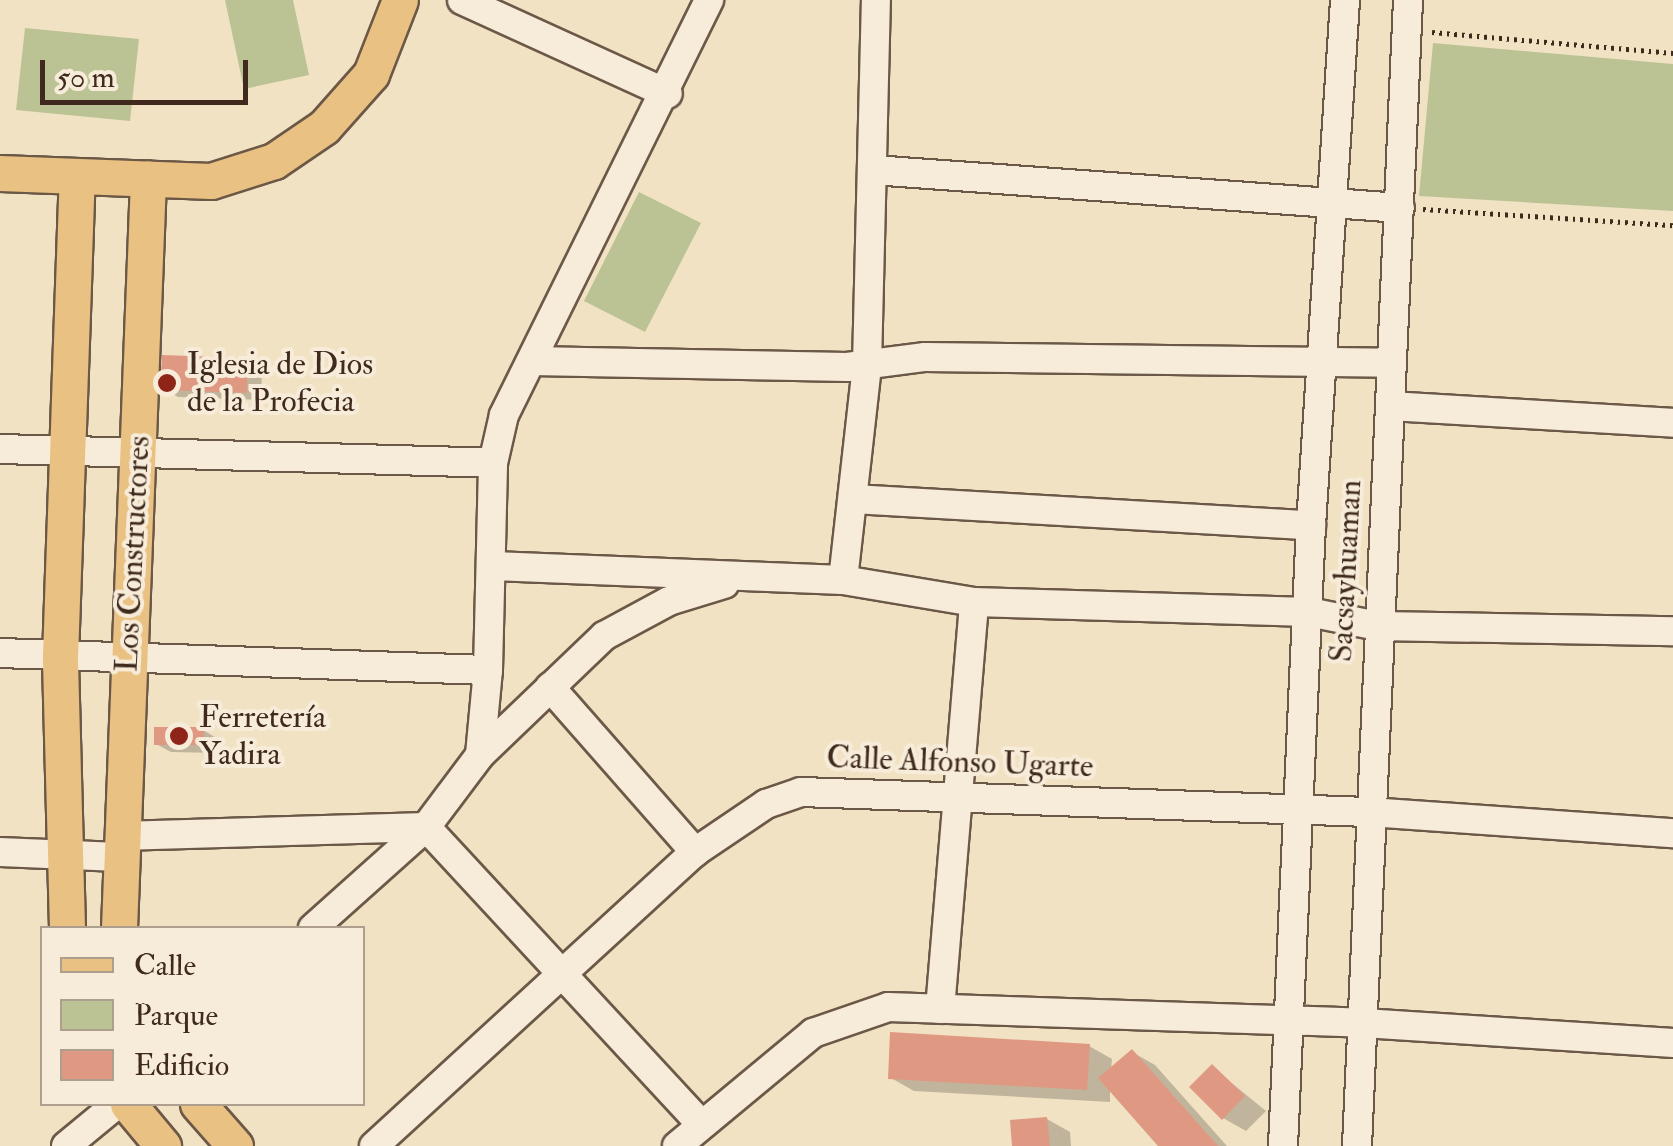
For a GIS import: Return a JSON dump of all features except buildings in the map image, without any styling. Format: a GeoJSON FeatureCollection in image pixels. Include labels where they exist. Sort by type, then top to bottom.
{"type":"FeatureCollection","features":[{"type":"Feature","properties":{"kind":"main road"},"geometry":{"type":"LineString","coordinates":[[0,174],[211,181],[274,161],[324,127],[370,74],[400,0]]}},
{"type":"Feature","properties":{"kind":"main road","name":"Los Constructores"},"geometry":{"type":"LineString","coordinates":[[66,926],[60,657],[77,179]]}},
{"type":"Feature","properties":{"kind":"main road","name":"Los Constructores"},"geometry":{"type":"LineString","coordinates":[[119,926],[148,179]]}},
{"type":"Feature","properties":{"kind":"main road"},"geometry":{"type":"LineString","coordinates":[[130,1106],[163,1146]]}},
{"type":"Feature","properties":{"kind":"main road"},"geometry":{"type":"LineString","coordinates":[[200,1106],[235,1146]]}},
{"type":"Feature","properties":{"kind":"street"},"geometry":{"type":"LineString","coordinates":[[462,0],[668,94]]}},
{"type":"Feature","properties":{"kind":"street"},"geometry":{"type":"LineString","coordinates":[[480,756],[494,566],[492,463],[504,415],[668,94],[709,0]]}},
{"type":"Feature","properties":{"kind":"street"},"geometry":{"type":"LineString","coordinates":[[843,580],[867,365],[876,0]]}},
{"type":"Feature","properties":{"kind":"street"},"geometry":{"type":"LineString","coordinates":[[1283,1146],[1310,525],[1345,0]]}},
{"type":"Feature","properties":{"kind":"street","name":"Sacsayhuaman"},"geometry":{"type":"LineString","coordinates":[[1357,1146],[1408,0]]}},
{"type":"Feature","properties":{"kind":"street"},"geometry":{"type":"LineString","coordinates":[[874,170],[1400,208]]}},
{"type":"Feature","properties":{"kind":"street"},"geometry":{"type":"LineString","coordinates":[[532,362],[867,365],[926,357],[1320,359],[1391,363]]}},
{"type":"Feature","properties":{"kind":"street"},"geometry":{"type":"LineString","coordinates":[[1391,406],[1673,423]]}},
{"type":"Feature","properties":{"kind":"street"},"geometry":{"type":"LineString","coordinates":[[0,448],[138,456],[492,463]]}},
{"type":"Feature","properties":{"kind":"street"},"geometry":{"type":"LineString","coordinates":[[854,499],[1310,525]]}},
{"type":"Feature","properties":{"kind":"street"},"geometry":{"type":"LineString","coordinates":[[494,566],[843,580],[974,602],[1308,612],[1378,626],[1673,631]]}},
{"type":"Feature","properties":{"kind":"street"},"geometry":{"type":"LineString","coordinates":[[315,926],[426,827],[480,756],[604,636],[635,618],[744,577]]}},
{"type":"Feature","properties":{"kind":"street"},"geometry":{"type":"LineString","coordinates":[[940,1009],[961,796],[974,602]]}},
{"type":"Feature","properties":{"kind":"street"},"geometry":{"type":"LineString","coordinates":[[0,653],[488,670]]}},
{"type":"Feature","properties":{"kind":"street"},"geometry":{"type":"LineString","coordinates":[[550,687],[695,852]]}},
{"type":"Feature","properties":{"kind":"street","name":"Calle Alfonso Ugarte"},"geometry":{"type":"LineString","coordinates":[[374,1146],[695,852],[766,804],[801,792],[1369,812],[1673,833]]}},
{"type":"Feature","properties":{"kind":"street"},"geometry":{"type":"LineString","coordinates":[[0,852],[64,855],[120,846],[426,827],[701,1124]]}},
{"type":"Feature","properties":{"kind":"street"},"geometry":{"type":"LineString","coordinates":[[676,1146],[832,1023],[888,1007],[1363,1024],[1673,1043]]}},
{"type":"Feature","properties":{"kind":"street"},"geometry":{"type":"LineString","coordinates":[[66,1146],[115,1106]]}},
{"type":"Feature","properties":{"kind":"path"},"geometry":{"type":"LineString","coordinates":[[1408,30],[1673,53]]}},
{"type":"Feature","properties":{"kind":"path"},"geometry":{"type":"LineString","coordinates":[[1400,208],[1673,224]]}},
{"type":"Feature","properties":{"kind":"green space"},"geometry":{"type":"Polygon","coordinates":[[[225,0],[293,0],[309,75],[244,89],[225,0]]]}},
{"type":"Feature","properties":{"kind":"green space"},"geometry":{"type":"Polygon","coordinates":[[[25,28],[139,39],[130,121],[16,110],[25,28]]]}},
{"type":"Feature","properties":{"kind":"green space"},"geometry":{"type":"Polygon","coordinates":[[[1433,43],[1673,64],[1673,211],[1419,196],[1433,43]]]}},
{"type":"Feature","properties":{"kind":"green space"},"geometry":{"type":"Polygon","coordinates":[[[639,192],[701,223],[645,332],[584,301],[639,192]]]}},
{"type":"Feature","properties":{"kind":"place","name":"Iglesia de Dios de la Profecia"},"geometry":{"type":"Point","coordinates":[167,383]}},
{"type":"Feature","properties":{"kind":"place","name":"Ferretería Yadira"},"geometry":{"type":"Point","coordinates":[179,736]}}]}
